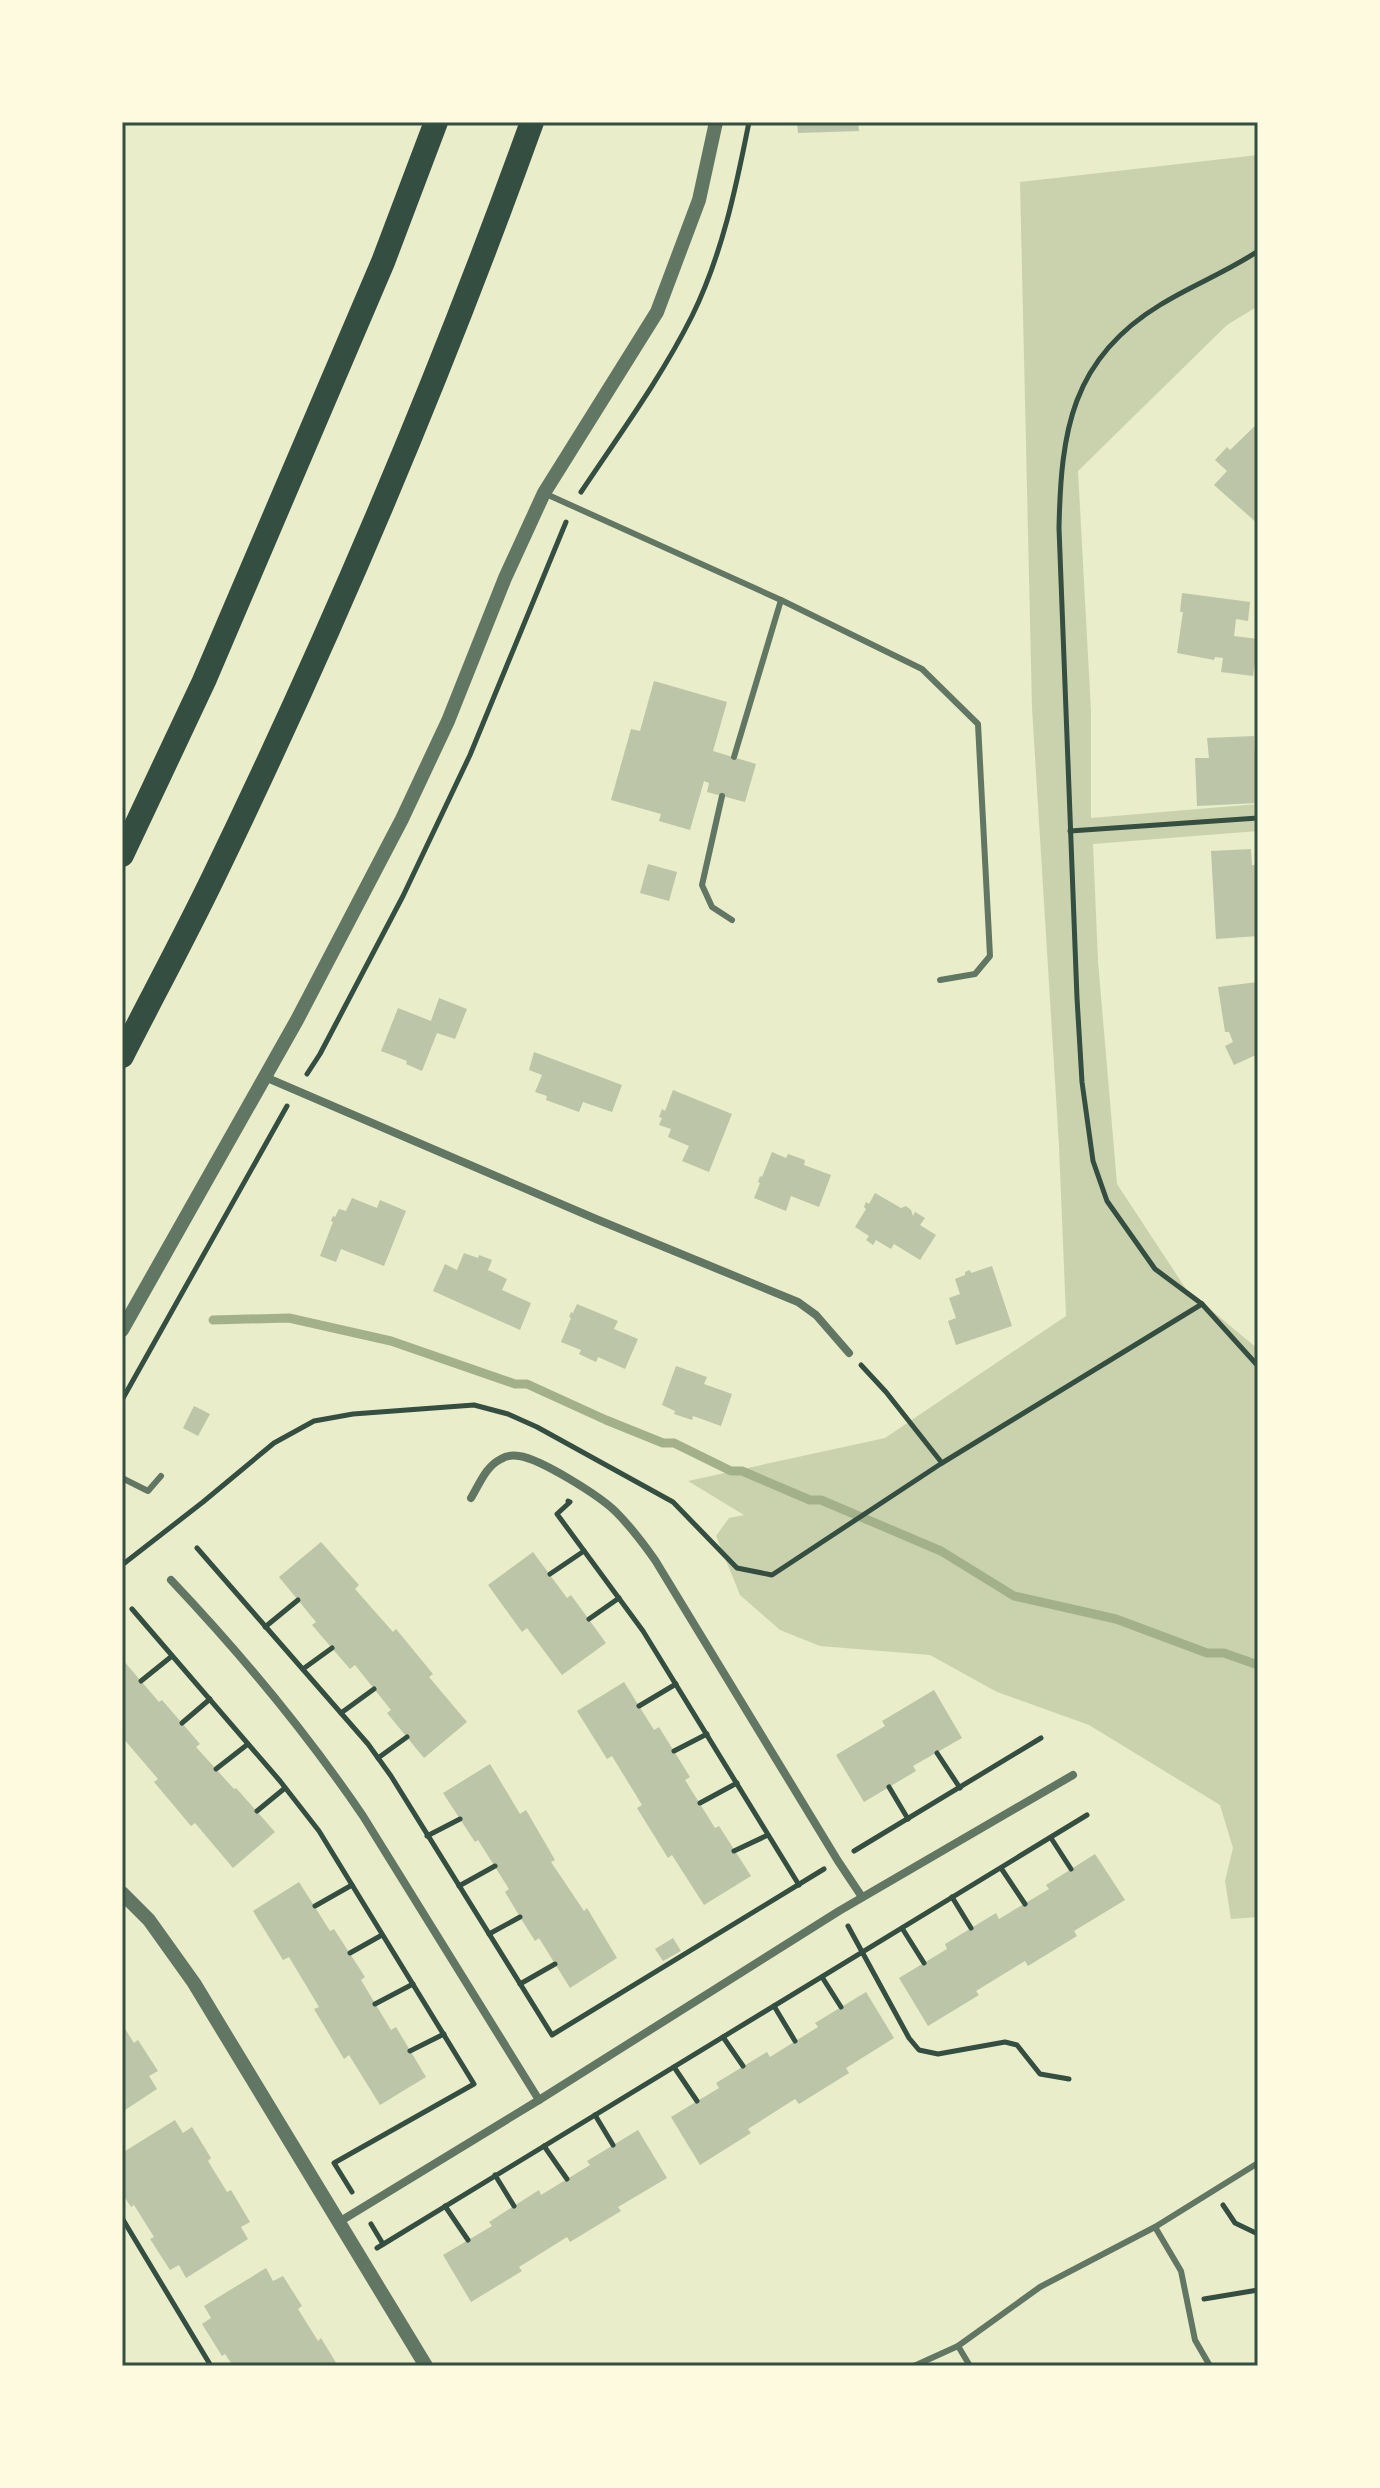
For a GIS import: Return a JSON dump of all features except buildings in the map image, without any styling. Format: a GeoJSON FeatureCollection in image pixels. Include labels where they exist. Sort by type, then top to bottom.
{"type":"FeatureCollection","features":[{"type":"Feature","properties":{"kind":"highway"},"geometry":{"type":"LineString","coordinates":[[122,855],[217,652],[383,262],[436,122]]}},
{"type":"Feature","properties":{"kind":"highway"},"geometry":{"type":"LineString","coordinates":[[122,1056],[291,714],[379,513],[467,296],[532,122]]}},
{"type":"Feature","properties":{"kind":"street"},"geometry":{"type":"LineString","coordinates":[[122,1330],[312,993],[402,819],[448,721],[505,578],[544,493],[657,312],[699,200],[716,122]]}},
{"type":"Feature","properties":{"kind":"street"},"geometry":{"type":"LineString","coordinates":[[265,1077],[798,1302],[816,1315],[849,1353]]}},
{"type":"Feature","properties":{"kind":"street"},"geometry":{"type":"LineString","coordinates":[[471,1498],[493,1463],[507,1456],[520,1456],[572,1481],[615,1511],[645,1545],[862,1897]]}},
{"type":"Feature","properties":{"kind":"street"},"geometry":{"type":"LineString","coordinates":[[171,1580],[216,1628],[338,1780],[539,2100]]}},
{"type":"Feature","properties":{"kind":"street"},"geometry":{"type":"LineString","coordinates":[[339,2222],[839,1911],[1073,1775]]}},
{"type":"Feature","properties":{"kind":"street"},"geometry":{"type":"LineString","coordinates":[[122,1893],[149,1920],[194,1983],[426,2366]]}},
{"type":"Feature","properties":{"kind":"lane"},"geometry":{"type":"LineString","coordinates":[[544,493],[781,600],[922,669],[978,724],[990,956],[975,974],[940,980]]}},
{"type":"Feature","properties":{"kind":"lane"},"geometry":{"type":"LineString","coordinates":[[734,757],[781,600]]}},
{"type":"Feature","properties":{"kind":"lane"},"geometry":{"type":"LineString","coordinates":[[722,796],[702,885],[712,907],[732,920]]}},
{"type":"Feature","properties":{"kind":"lane"},"geometry":{"type":"LineString","coordinates":[[122,1478],[148,1491],[161,1476]]}},
{"type":"Feature","properties":{"kind":"lane"},"geometry":{"type":"LineString","coordinates":[[914,2366],[958,2346],[1040,2287],[1155,2227],[1258,2163]]}},
{"type":"Feature","properties":{"kind":"lane"},"geometry":{"type":"LineString","coordinates":[[1155,2227],[1181,2271],[1195,2340],[1210,2366]]}},
{"type":"Feature","properties":{"kind":"lane"},"geometry":{"type":"LineString","coordinates":[[958,2346],[970,2366]]}},
{"type":"Feature","properties":{"kind":"path"},"geometry":{"type":"LineString","coordinates":[[320,1054],[403,896],[470,755],[573,505],[662,370],[692,316],[722,237],[749,122]]}},
{"type":"Feature","properties":{"kind":"path"},"geometry":{"type":"LineString","coordinates":[[1258,251],[1160,305],[1117,338],[1103,354],[1082,387],[1071,416],[1062,469],[1059,528],[1082,1082],[1097,1178],[1118,1219],[1155,1269],[1202,1304],[1258,1366]]}},
{"type":"Feature","properties":{"kind":"path"},"geometry":{"type":"LineString","coordinates":[[1070,831],[1258,818]]}},
{"type":"Feature","properties":{"kind":"path"},"geometry":{"type":"LineString","coordinates":[[122,1400],[278,1119]]}},
{"type":"Feature","properties":{"kind":"path"},"geometry":{"type":"LineString","coordinates":[[840,1529],[1202,1304]]}},
{"type":"Feature","properties":{"kind":"path"},"geometry":{"type":"LineString","coordinates":[[849,1353],[886,1392],[942,1463]]}},
{"type":"Feature","properties":{"kind":"path"},"geometry":{"type":"LineString","coordinates":[[557,1495],[570,1502],[557,1514],[643,1631],[799,1885]]}},
{"type":"Feature","properties":{"kind":"path"},"geometry":{"type":"LineString","coordinates":[[197,1548],[378,1758],[552,2035],[1041,1738]]}},
{"type":"Feature","properties":{"kind":"path"},"geometry":{"type":"LineString","coordinates":[[550,1574],[584,1551]]}},
{"type":"Feature","properties":{"kind":"path"},"geometry":{"type":"LineString","coordinates":[[589,1619],[619,1598]]}},
{"type":"Feature","properties":{"kind":"path"},"geometry":{"type":"LineString","coordinates":[[265,1627],[298,1600]]}},
{"type":"Feature","properties":{"kind":"path"},"geometry":{"type":"LineString","coordinates":[[132,1609],[319,1831],[474,2084],[334,2163],[383,2244]]}},
{"type":"Feature","properties":{"kind":"path"},"geometry":{"type":"LineString","coordinates":[[303,1669],[332,1648]]}},
{"type":"Feature","properties":{"kind":"path"},"geometry":{"type":"LineString","coordinates":[[141,1681],[172,1656]]}},
{"type":"Feature","properties":{"kind":"path"},"geometry":{"type":"LineString","coordinates":[[639,1706],[676,1684]]}},
{"type":"Feature","properties":{"kind":"path"},"geometry":{"type":"LineString","coordinates":[[341,1713],[374,1689]]}},
{"type":"Feature","properties":{"kind":"path"},"geometry":{"type":"LineString","coordinates":[[182,1723],[210,1699]]}},
{"type":"Feature","properties":{"kind":"path"},"geometry":{"type":"LineString","coordinates":[[674,1751],[707,1734]]}},
{"type":"Feature","properties":{"kind":"path"},"geometry":{"type":"LineString","coordinates":[[378,1758],[407,1737]]}},
{"type":"Feature","properties":{"kind":"path"},"geometry":{"type":"LineString","coordinates":[[216,1769],[248,1744]]}},
{"type":"Feature","properties":{"kind":"path"},"geometry":{"type":"LineString","coordinates":[[937,1753],[960,1788]]}},
{"type":"Feature","properties":{"kind":"path"},"geometry":{"type":"LineString","coordinates":[[700,1803],[737,1783]]}},
{"type":"Feature","properties":{"kind":"path"},"geometry":{"type":"LineString","coordinates":[[889,1787],[908,1819]]}},
{"type":"Feature","properties":{"kind":"path"},"geometry":{"type":"LineString","coordinates":[[257,1811],[285,1788]]}},
{"type":"Feature","properties":{"kind":"path"},"geometry":{"type":"LineString","coordinates":[[361,2257],[1087,1815]]}},
{"type":"Feature","properties":{"kind":"path"},"geometry":{"type":"LineString","coordinates":[[427,1836],[460,1819]]}},
{"type":"Feature","properties":{"kind":"path"},"geometry":{"type":"LineString","coordinates":[[734,1851],[768,1835]]}},
{"type":"Feature","properties":{"kind":"path"},"geometry":{"type":"LineString","coordinates":[[1051,1838],[1071,1869]]}},
{"type":"Feature","properties":{"kind":"path"},"geometry":{"type":"LineString","coordinates":[[459,1886],[495,1866]]}},
{"type":"Feature","properties":{"kind":"path"},"geometry":{"type":"LineString","coordinates":[[1001,1868],[1025,1904]]}},
{"type":"Feature","properties":{"kind":"path"},"geometry":{"type":"LineString","coordinates":[[315,1906],[352,1885]]}},
{"type":"Feature","properties":{"kind":"path"},"geometry":{"type":"LineString","coordinates":[[952,1897],[971,1928]]}},
{"type":"Feature","properties":{"kind":"path"},"geometry":{"type":"LineString","coordinates":[[839,1911],[909,2038],[919,2050],[938,2054],[1005,2042],[1017,2045],[1040,2074],[1069,2079]]}},
{"type":"Feature","properties":{"kind":"path"},"geometry":{"type":"LineString","coordinates":[[489,1934],[520,1917]]}},
{"type":"Feature","properties":{"kind":"path"},"geometry":{"type":"LineString","coordinates":[[902,1928],[924,1963]]}},
{"type":"Feature","properties":{"kind":"path"},"geometry":{"type":"LineString","coordinates":[[350,1953],[382,1935]]}},
{"type":"Feature","properties":{"kind":"path"},"geometry":{"type":"LineString","coordinates":[[520,1984],[555,1964]]}},
{"type":"Feature","properties":{"kind":"path"},"geometry":{"type":"LineString","coordinates":[[822,1977],[841,2007]]}},
{"type":"Feature","properties":{"kind":"path"},"geometry":{"type":"LineString","coordinates":[[375,2004],[413,1984]]}},
{"type":"Feature","properties":{"kind":"path"},"geometry":{"type":"LineString","coordinates":[[774,2006],[795,2041]]}},
{"type":"Feature","properties":{"kind":"path"},"geometry":{"type":"LineString","coordinates":[[410,2051],[444,2034]]}},
{"type":"Feature","properties":{"kind":"path"},"geometry":{"type":"LineString","coordinates":[[723,2037],[743,2066]]}},
{"type":"Feature","properties":{"kind":"path"},"geometry":{"type":"LineString","coordinates":[[674,2067],[697,2101]]}},
{"type":"Feature","properties":{"kind":"path"},"geometry":{"type":"LineString","coordinates":[[595,2115],[613,2145]]}},
{"type":"Feature","properties":{"kind":"path"},"geometry":{"type":"LineString","coordinates":[[544,2146],[567,2179]]}},
{"type":"Feature","properties":{"kind":"path"},"geometry":{"type":"LineString","coordinates":[[495,2175],[514,2206]]}},
{"type":"Feature","properties":{"kind":"path"},"geometry":{"type":"LineString","coordinates":[[445,2206],[468,2240]]}},
{"type":"Feature","properties":{"kind":"path"},"geometry":{"type":"LineString","coordinates":[[122,2218],[211,2366]]}},
{"type":"Feature","properties":{"kind":"path"},"geometry":{"type":"LineString","coordinates":[[1235,2223],[1258,2234]]}},
{"type":"Feature","properties":{"kind":"path"},"geometry":{"type":"LineString","coordinates":[[1187,2302],[1258,2290]]}},
{"type":"Feature","properties":{"kind":"green space"},"geometry":{"type":"Polygon","coordinates":[[[1258,155],[1258,306],[1227,325],[1078,471],[1091,711],[1091,818],[1258,804],[1258,831],[1093,844],[1098,961],[1117,1184],[1186,1289],[1258,1349],[1258,1917],[1231,1919],[1225,1881],[1233,1848],[1220,1805],[1089,1725],[997,1692],[930,1655],[820,1646],[780,1630],[740,1595],[716,1536],[729,1518],[744,1515],[688,1481],[885,1438],[1066,1316],[1059,1146],[1032,708],[1020,182],[1258,155]]]}},
{"type":"Feature","properties":{"kind":"waterway"},"geometry":{"type":"LineString","coordinates":[[213,1320],[289,1318],[391,1341],[515,1384],[527,1384],[663,1443],[674,1443],[731,1471],[742,1471],[810,1500],[821,1500],[941,1551],[1014,1596],[1116,1619],[1207,1653],[1224,1653],[1258,1665]]}}]}
